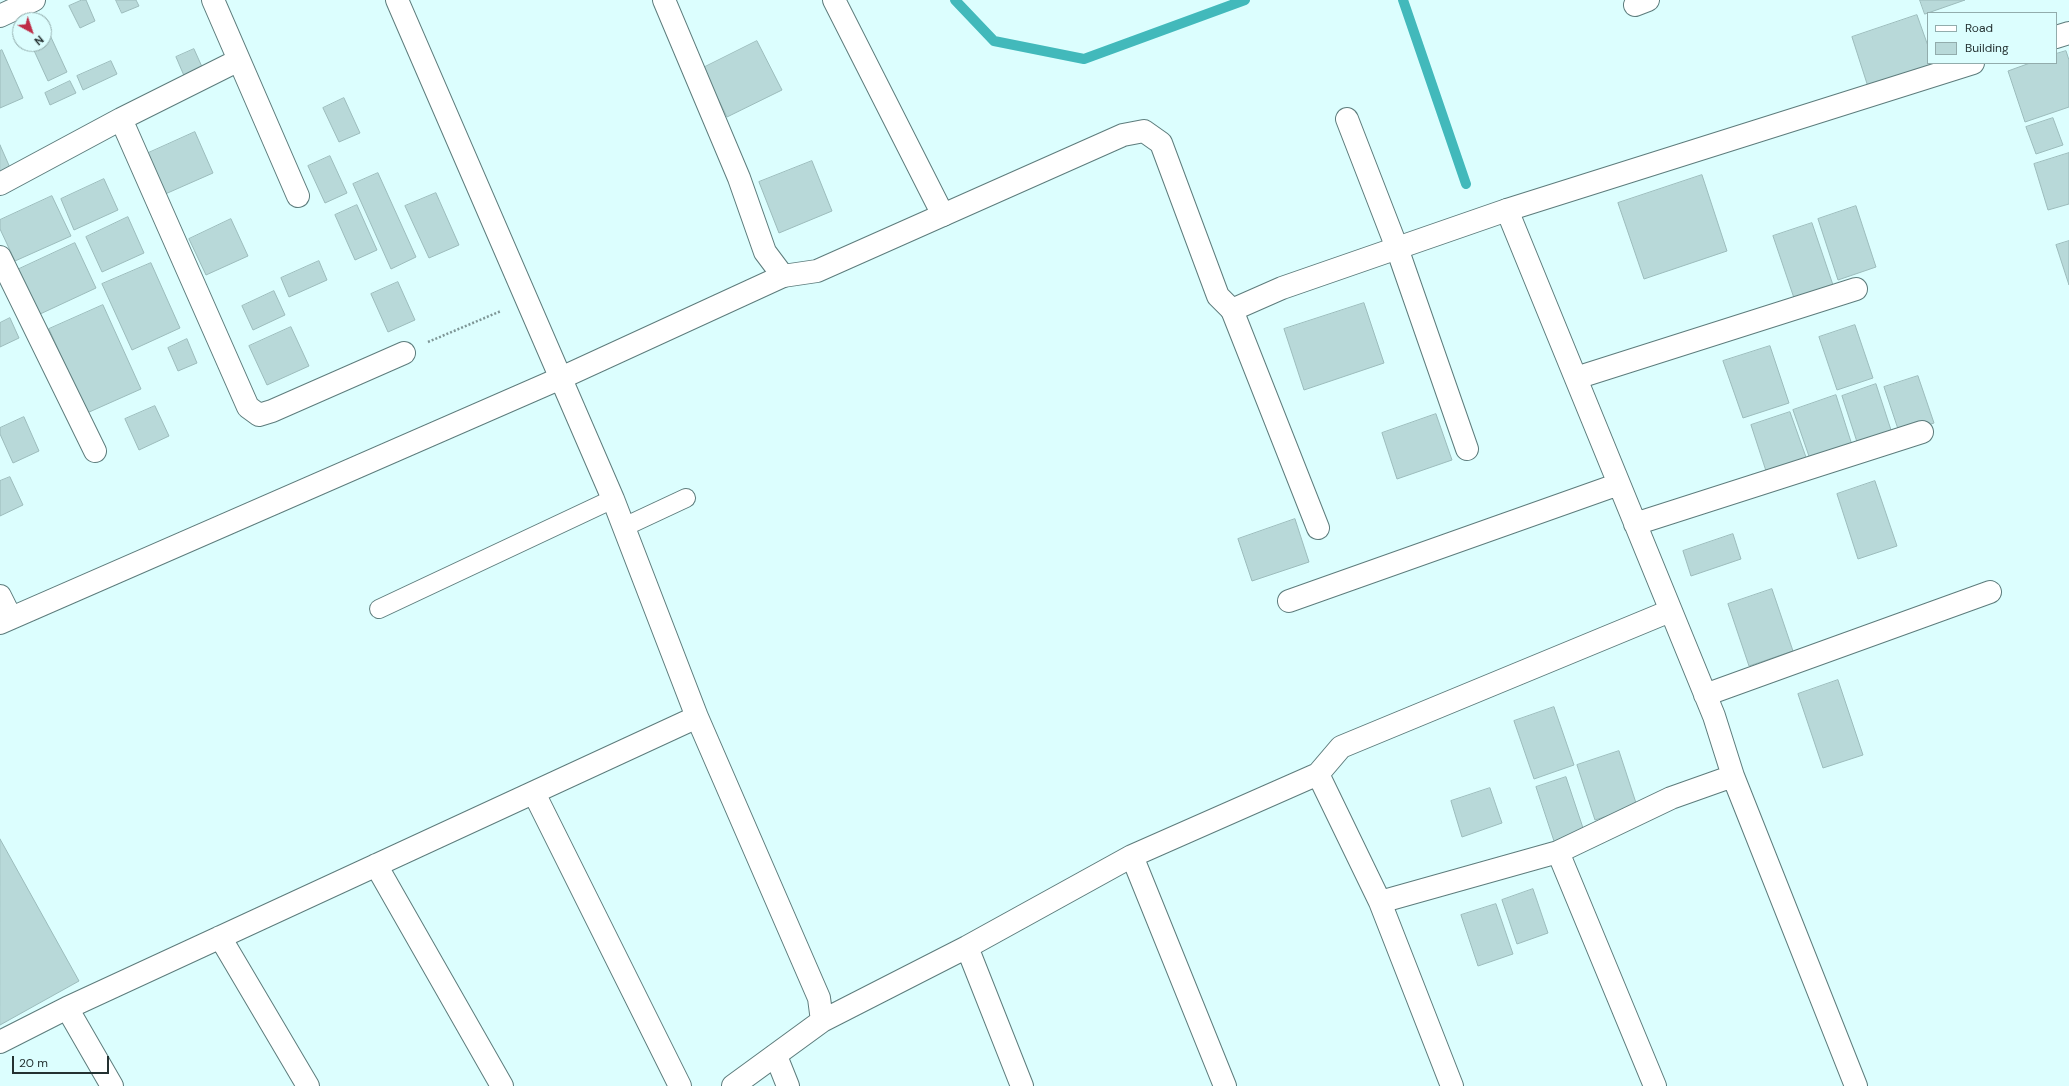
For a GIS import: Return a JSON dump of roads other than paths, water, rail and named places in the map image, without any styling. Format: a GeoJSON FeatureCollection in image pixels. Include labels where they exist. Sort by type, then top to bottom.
{"type":"FeatureCollection","features":[{"type":"Feature","properties":{"kind":"street"},"geometry":{"type":"LineString","coordinates":[[0,16],[34,0]]}},
{"type":"Feature","properties":{"kind":"street"},"geometry":{"type":"LineString","coordinates":[[213,0],[298,196]]}},
{"type":"Feature","properties":{"kind":"street"},"geometry":{"type":"LineString","coordinates":[[397,0],[613,500],[698,717],[819,998],[822,1021]]}},
{"type":"Feature","properties":{"kind":"street"},"geometry":{"type":"LineString","coordinates":[[664,0],[739,178],[765,252],[783,276]]}},
{"type":"Feature","properties":{"kind":"street"},"geometry":{"type":"LineString","coordinates":[[834,0],[943,215]]}},
{"type":"Feature","properties":{"kind":"street"},"geometry":{"type":"LineString","coordinates":[[2057,37],[2069,33]]}},
{"type":"Feature","properties":{"kind":"street"},"geometry":{"type":"LineString","coordinates":[[0,184],[121,119],[239,60]]}},
{"type":"Feature","properties":{"kind":"street"},"geometry":{"type":"LineString","coordinates":[[1232,310],[1282,288],[1507,210],[1970,64]]}},
{"type":"Feature","properties":{"kind":"street"},"geometry":{"type":"LineString","coordinates":[[121,119],[248,407],[259,414],[272,411],[404,353]]}},
{"type":"Feature","properties":{"kind":"street"},"geometry":{"type":"LineString","coordinates":[[1347,119],[1397,248],[1467,449]]}},
{"type":"Feature","properties":{"kind":"street"},"geometry":{"type":"LineString","coordinates":[[0,596],[5,621],[561,378],[783,276],[817,271],[1123,135],[1144,131],[1161,143],[1218,296],[1232,310],[1318,528]]}},
{"type":"Feature","properties":{"kind":"street"},"geometry":{"type":"LineString","coordinates":[[1507,210],[1714,716],[1733,776],[1856,1086]]}},
{"type":"Feature","properties":{"kind":"street"},"geometry":{"type":"LineString","coordinates":[[0,257],[95,451]]}},
{"type":"Feature","properties":{"kind":"street"},"geometry":{"type":"LineString","coordinates":[[1576,378],[1856,289]]}},
{"type":"Feature","properties":{"kind":"street"},"geometry":{"type":"LineString","coordinates":[[1635,524],[1922,432]]}},
{"type":"Feature","properties":{"kind":"street"},"geometry":{"type":"LineString","coordinates":[[1289,601],[1618,484]]}},
{"type":"Feature","properties":{"kind":"street"},"geometry":{"type":"LineString","coordinates":[[1705,695],[1990,592]]}},
{"type":"Feature","properties":{"kind":"street"},"geometry":{"type":"LineString","coordinates":[[733,1086],[822,1021],[967,947],[1132,856],[1318,774],[1341,747],[1670,611]]}},
{"type":"Feature","properties":{"kind":"street"},"geometry":{"type":"LineString","coordinates":[[0,1042],[67,1008],[698,717]]}},
{"type":"Feature","properties":{"kind":"street"},"geometry":{"type":"LineString","coordinates":[[1318,774],[1380,902],[1452,1086]]}},
{"type":"Feature","properties":{"kind":"street"},"geometry":{"type":"LineString","coordinates":[[1380,902],[1558,852],[1671,798],[1733,776]]}},
{"type":"Feature","properties":{"kind":"street"},"geometry":{"type":"LineString","coordinates":[[534,793],[680,1086]]}},
{"type":"Feature","properties":{"kind":"street"},"geometry":{"type":"LineString","coordinates":[[1558,852],[1655,1086]]}},
{"type":"Feature","properties":{"kind":"street"},"geometry":{"type":"LineString","coordinates":[[1132,856],[1225,1086]]}},
{"type":"Feature","properties":{"kind":"street"},"geometry":{"type":"LineString","coordinates":[[376,865],[502,1086]]}},
{"type":"Feature","properties":{"kind":"street"},"geometry":{"type":"LineString","coordinates":[[220,937],[308,1086]]}},
{"type":"Feature","properties":{"kind":"street"},"geometry":{"type":"LineString","coordinates":[[967,947],[1022,1086]]}},
{"type":"Feature","properties":{"kind":"street"},"geometry":{"type":"LineString","coordinates":[[67,1008],[112,1086]]}},
{"type":"Feature","properties":{"kind":"street"},"geometry":{"type":"LineString","coordinates":[[776,1056],[788,1086]]}},
{"type":"Feature","properties":{"kind":"lane"},"geometry":{"type":"LineString","coordinates":[[624,527],[686,498]]}},
{"type":"Feature","properties":{"kind":"lane"},"geometry":{"type":"LineString","coordinates":[[379,609],[613,500]]}},
{"type":"Feature","properties":{"kind":"waterway"},"geometry":{"type":"LineString","coordinates":[[955,0],[994,41],[1084,59],[1245,0]]}},
{"type":"Feature","properties":{"kind":"waterway"},"geometry":{"type":"LineString","coordinates":[[1403,0],[1466,184]]}}]}
